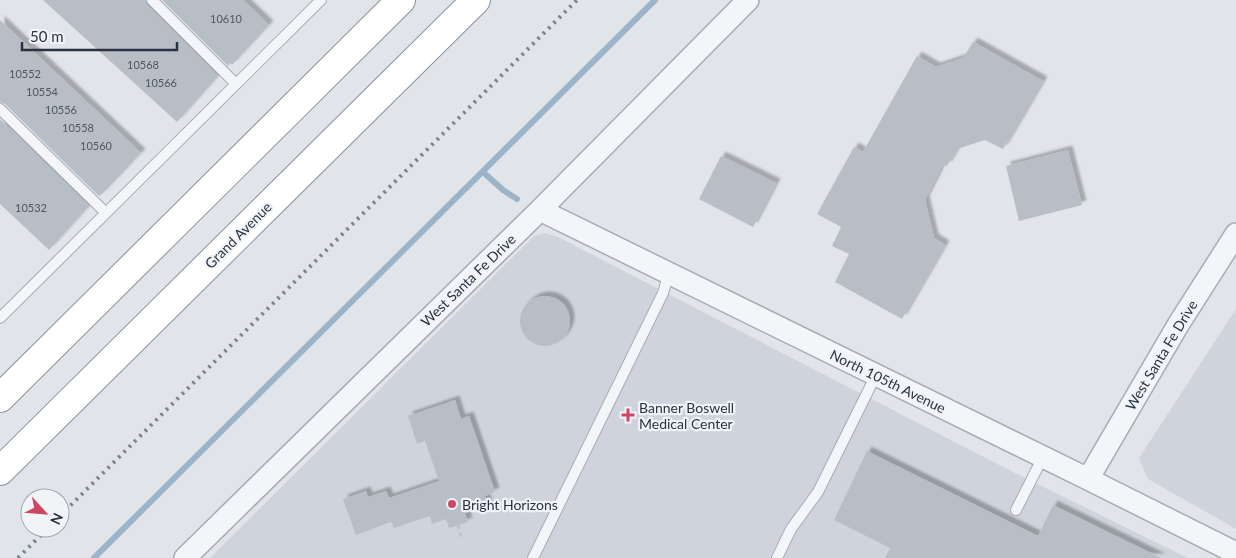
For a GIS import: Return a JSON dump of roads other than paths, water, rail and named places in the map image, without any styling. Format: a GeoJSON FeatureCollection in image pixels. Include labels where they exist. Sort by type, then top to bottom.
{"type":"FeatureCollection","features":[{"type":"Feature","properties":{"kind":"highway"},"geometry":{"type":"LineString","coordinates":[[0,398],[402,0]]}},
{"type":"Feature","properties":{"kind":"highway","name":"Grand Avenue"},"geometry":{"type":"LineString","coordinates":[[0,471],[476,0]]}},
{"type":"Feature","properties":{"kind":"street","name":"West Santa Fe Drive"},"geometry":{"type":"LineString","coordinates":[[185,558],[540,210],[748,0]]}},
{"type":"Feature","properties":{"kind":"street","name":"North 105th Avenue"},"geometry":{"type":"LineString","coordinates":[[540,210],[1236,553]]}},
{"type":"Feature","properties":{"kind":"street","name":"West Santa Fe Drive"},"geometry":{"type":"LineString","coordinates":[[1088,479],[1178,325],[1236,234]]}},
{"type":"Feature","properties":{"kind":"lane"},"geometry":{"type":"LineString","coordinates":[[152,0],[236,84]]}},
{"type":"Feature","properties":{"kind":"lane"},"geometry":{"type":"LineString","coordinates":[[0,318],[320,0]]}},
{"type":"Feature","properties":{"kind":"lane"},"geometry":{"type":"LineString","coordinates":[[0,109],[106,213]]}},
{"type":"Feature","properties":{"kind":"lane"},"geometry":{"type":"LineString","coordinates":[[533,558],[663,293],[669,273]]}},
{"type":"Feature","properties":{"kind":"lane"},"geometry":{"type":"LineString","coordinates":[[777,558],[791,529],[818,492],[876,375]]}},
{"type":"Feature","properties":{"kind":"lane"},"geometry":{"type":"LineString","coordinates":[[1016,510],[1043,457]]}},
{"type":"Feature","properties":{"kind":"waterway"},"geometry":{"type":"LineString","coordinates":[[94,558],[655,0]]}},
{"type":"Feature","properties":{"kind":"waterway"},"geometry":{"type":"LineString","coordinates":[[483,172],[503,190],[517,199]]}},
{"type":"Feature","properties":{"kind":"railway"},"geometry":{"type":"LineString","coordinates":[[70,506],[577,0]]}},
{"type":"Feature","properties":{"kind":"railway"},"geometry":{"type":"LineString","coordinates":[[18,558],[38,538]]}},
{"type":"Feature","properties":{"kind":"place","name":"Banner Boswell Medical Center"},"geometry":{"type":"Point","coordinates":[628,415]}},
{"type":"Feature","properties":{"kind":"place","name":"Bright Horizons"},"geometry":{"type":"Point","coordinates":[452,504]}}]}
